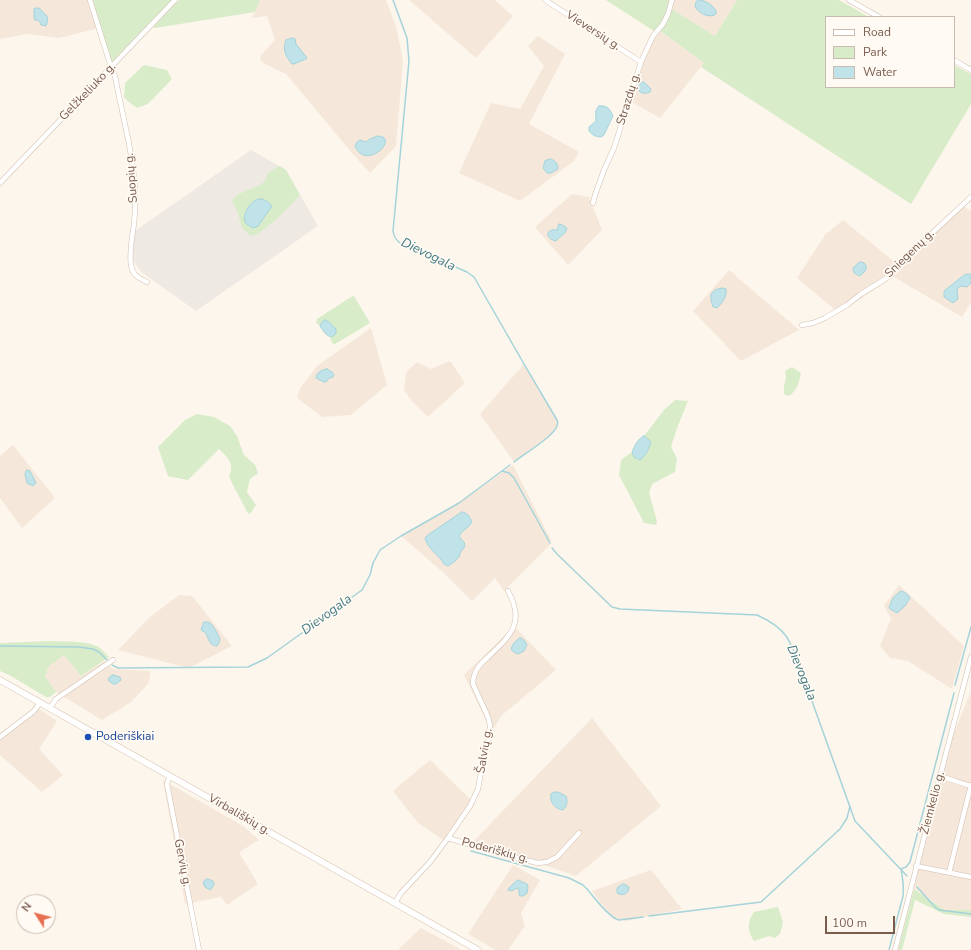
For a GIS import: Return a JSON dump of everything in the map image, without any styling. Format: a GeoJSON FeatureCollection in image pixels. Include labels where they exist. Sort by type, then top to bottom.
{"type":"FeatureCollection","features":[{"type":"Feature","properties":{"kind":"main road","name":"Virbališkių g."},"geometry":{"type":"LineString","coordinates":[[0,680],[478,950]]}},
{"type":"Feature","properties":{"kind":"street","name":"Suopių g."},"geometry":{"type":"LineString","coordinates":[[90,0],[115,76],[132,162],[135,191],[134,222],[130,246],[131,266],[136,276],[148,282]]}},
{"type":"Feature","properties":{"kind":"street","name":"Gelžkeliuko g."},"geometry":{"type":"LineString","coordinates":[[0,183],[175,0]]}},
{"type":"Feature","properties":{"kind":"street","name":"Vieversių g."},"geometry":{"type":"LineString","coordinates":[[545,0],[641,62]]}},
{"type":"Feature","properties":{"kind":"street","name":"Strazdų g."},"geometry":{"type":"LineString","coordinates":[[593,203],[604,170],[614,148],[641,62],[653,36],[664,24],[672,0]]}},
{"type":"Feature","properties":{"kind":"street"},"geometry":{"type":"LineString","coordinates":[[849,0],[856,2],[877,16]]}},
{"type":"Feature","properties":{"kind":"street"},"geometry":{"type":"LineString","coordinates":[[955,61],[971,70]]}},
{"type":"Feature","properties":{"kind":"street","name":"Sniegenų g."},"geometry":{"type":"LineString","coordinates":[[802,325],[813,323],[825,318],[890,276],[929,236],[971,197]]}},
{"type":"Feature","properties":{"kind":"street","name":"Šalvių g."},"geometry":{"type":"LineString","coordinates":[[395,903],[430,862],[448,838],[470,806],[478,789],[489,737],[490,725],[488,716],[473,684],[473,678],[479,666],[506,640],[514,626],[517,618],[516,610],[508,591]]}},
{"type":"Feature","properties":{"kind":"street","name":"Žiemkelio g."},"geometry":{"type":"LineString","coordinates":[[895,950],[971,657]]}},
{"type":"Feature","properties":{"kind":"street"},"geometry":{"type":"LineString","coordinates":[[50,708],[56,699],[113,660]]}},
{"type":"Feature","properties":{"kind":"street"},"geometry":{"type":"LineString","coordinates":[[0,737],[34,711],[40,703]]}},
{"type":"Feature","properties":{"kind":"street","name":"Gervių g."},"geometry":{"type":"LineString","coordinates":[[170,776],[167,784],[199,950]]}},
{"type":"Feature","properties":{"kind":"street"},"geometry":{"type":"LineString","coordinates":[[940,776],[971,785],[949,872]]}},
{"type":"Feature","properties":{"kind":"street","name":"Poderiškių g."},"geometry":{"type":"LineString","coordinates":[[448,838],[504,855],[538,863],[547,862],[557,857],[579,833]]}},
{"type":"Feature","properties":{"kind":"street"},"geometry":{"type":"LineString","coordinates":[[916,866],[971,877]]}},
{"type":"Feature","properties":{"kind":"shaded area"},"geometry":{"type":"Polygon","coordinates":[[[0,0],[90,0],[99,28],[59,38],[27,34],[0,39],[0,0]]]}},
{"type":"Feature","properties":{"kind":"shaded area"},"geometry":{"type":"Polygon","coordinates":[[[260,0],[386,0],[396,26],[403,61],[396,146],[370,173],[286,74],[260,60],[261,55],[275,40],[267,16],[252,18],[260,0]]]}},
{"type":"Feature","properties":{"kind":"shaded area"},"geometry":{"type":"Polygon","coordinates":[[[409,0],[495,0],[513,16],[476,58],[409,0]]]}},
{"type":"Feature","properties":{"kind":"shaded area"},"geometry":{"type":"Polygon","coordinates":[[[674,0],[737,0],[715,36],[672,9],[674,0]]]}},
{"type":"Feature","properties":{"kind":"shaded area"},"geometry":{"type":"Polygon","coordinates":[[[659,30],[704,63],[660,118],[630,101],[642,65],[659,30]]]}},
{"type":"Feature","properties":{"kind":"shaded area"},"geometry":{"type":"Polygon","coordinates":[[[538,36],[565,54],[529,124],[579,152],[574,161],[520,201],[459,173],[491,103],[520,109],[544,66],[528,46],[538,36]]]}},
{"type":"Feature","properties":{"kind":"shaded area"},"geometry":{"type":"Polygon","coordinates":[[[251,150],[286,170],[318,226],[196,311],[141,272],[131,258],[132,233],[251,150]]]}},
{"type":"Feature","properties":{"kind":"shaded area"},"geometry":{"type":"Polygon","coordinates":[[[572,194],[589,197],[602,230],[568,265],[535,227],[572,194]]]}},
{"type":"Feature","properties":{"kind":"shaded area"},"geometry":{"type":"Polygon","coordinates":[[[960,204],[971,211],[971,302],[962,317],[894,277],[839,313],[797,278],[825,235],[843,220],[897,264],[960,204]]]}},
{"type":"Feature","properties":{"kind":"shaded area"},"geometry":{"type":"Polygon","coordinates":[[[729,270],[799,330],[741,361],[693,311],[729,270]]]}},
{"type":"Feature","properties":{"kind":"shaded area"},"geometry":{"type":"Polygon","coordinates":[[[371,328],[387,385],[351,415],[322,417],[297,398],[300,388],[317,366],[371,328]]]}},
{"type":"Feature","properties":{"kind":"shaded area"},"geometry":{"type":"Polygon","coordinates":[[[450,361],[465,383],[428,417],[411,400],[404,390],[406,372],[417,362],[431,369],[450,361]]]}},
{"type":"Feature","properties":{"kind":"shaded area"},"geometry":{"type":"Polygon","coordinates":[[[524,364],[558,424],[553,432],[514,462],[480,414],[524,364]]]}},
{"type":"Feature","properties":{"kind":"shaded area"},"geometry":{"type":"Polygon","coordinates":[[[13,445],[55,498],[22,528],[0,498],[0,456],[13,445]]]}},
{"type":"Feature","properties":{"kind":"shaded area"},"geometry":{"type":"Polygon","coordinates":[[[513,465],[551,540],[550,545],[504,591],[495,578],[472,601],[445,574],[401,536],[459,503],[513,465]]]}},
{"type":"Feature","properties":{"kind":"shaded area"},"geometry":{"type":"Polygon","coordinates":[[[899,585],[964,646],[952,689],[908,661],[890,658],[880,646],[891,619],[884,606],[899,585]]]}},
{"type":"Feature","properties":{"kind":"shaded area"},"geometry":{"type":"Polygon","coordinates":[[[179,595],[192,596],[232,646],[189,668],[118,650],[150,617],[179,595]]]}},
{"type":"Feature","properties":{"kind":"shaded area"},"geometry":{"type":"Polygon","coordinates":[[[514,626],[556,670],[501,716],[494,728],[487,722],[464,675],[514,626]]]}},
{"type":"Feature","properties":{"kind":"shaded area"},"geometry":{"type":"Polygon","coordinates":[[[64,654],[81,676],[104,661],[113,669],[150,671],[148,684],[131,702],[102,720],[56,692],[45,676],[49,666],[64,654]]]}},
{"type":"Feature","properties":{"kind":"shaded area"},"geometry":{"type":"Polygon","coordinates":[[[970,694],[971,910],[945,910],[911,886],[946,752],[970,694]]]}},
{"type":"Feature","properties":{"kind":"shaded area"},"geometry":{"type":"Polygon","coordinates":[[[39,709],[57,721],[39,749],[63,775],[42,792],[0,755],[0,739],[39,709]]]}},
{"type":"Feature","properties":{"kind":"shaded area"},"geometry":{"type":"Polygon","coordinates":[[[592,718],[661,806],[576,876],[538,863],[470,845],[592,718]]]}},
{"type":"Feature","properties":{"kind":"shaded area"},"geometry":{"type":"Polygon","coordinates":[[[430,760],[475,804],[448,843],[418,823],[393,791],[430,760]]]}},
{"type":"Feature","properties":{"kind":"shaded area"},"geometry":{"type":"Polygon","coordinates":[[[163,780],[243,826],[259,840],[241,851],[240,854],[258,884],[227,905],[221,897],[185,904],[163,780]]]}},
{"type":"Feature","properties":{"kind":"shaded area"},"geometry":{"type":"Polygon","coordinates":[[[513,865],[540,880],[521,913],[525,926],[508,950],[496,950],[468,934],[513,865]]]}},
{"type":"Feature","properties":{"kind":"shaded area"},"geometry":{"type":"Polygon","coordinates":[[[651,870],[682,909],[627,921],[613,919],[592,891],[651,870]]]}},
{"type":"Feature","properties":{"kind":"shaded area"},"geometry":{"type":"Polygon","coordinates":[[[421,928],[462,950],[398,950],[421,928]]]}},
{"type":"Feature","properties":{"kind":"green space"},"geometry":{"type":"Polygon","coordinates":[[[90,0],[175,0],[111,67],[90,0]]]}},
{"type":"Feature","properties":{"kind":"green space"},"geometry":{"type":"Polygon","coordinates":[[[179,0],[260,0],[255,12],[155,28],[153,27],[179,0]]]}},
{"type":"Feature","properties":{"kind":"green space"},"geometry":{"type":"Polygon","coordinates":[[[606,0],[670,0],[665,17],[654,31],[606,0]]]}},
{"type":"Feature","properties":{"kind":"green space"},"geometry":{"type":"Polygon","coordinates":[[[737,0],[839,0],[867,16],[825,16],[825,88],[955,88],[955,66],[971,74],[971,104],[911,204],[701,67],[704,63],[659,30],[666,23],[672,9],[715,36],[737,0]]]}},
{"type":"Feature","properties":{"kind":"green space"},"geometry":{"type":"Polygon","coordinates":[[[144,65],[167,70],[172,79],[148,104],[137,108],[124,97],[125,83],[144,65]]]}},
{"type":"Feature","properties":{"kind":"green space"},"geometry":{"type":"Polygon","coordinates":[[[280,166],[286,170],[300,195],[270,225],[251,236],[242,228],[238,213],[232,201],[240,194],[262,184],[267,174],[280,166]],[[252,202],[245,212],[244,217],[258,226],[271,206],[252,202]]]}},
{"type":"Feature","properties":{"kind":"green space"},"geometry":{"type":"Polygon","coordinates":[[[354,296],[370,323],[335,344],[332,343],[331,337],[320,325],[316,323],[317,319],[354,296]]]}},
{"type":"Feature","properties":{"kind":"green space"},"geometry":{"type":"Polygon","coordinates":[[[792,367],[801,373],[796,389],[789,396],[784,394],[786,378],[785,371],[792,367]]]}},
{"type":"Feature","properties":{"kind":"green space"},"geometry":{"type":"Polygon","coordinates":[[[675,400],[688,401],[671,447],[677,458],[675,472],[652,484],[649,493],[657,521],[656,525],[644,523],[619,475],[621,460],[632,452],[634,457],[639,460],[645,455],[648,450],[648,445],[647,438],[644,436],[664,410],[675,400]]]}},
{"type":"Feature","properties":{"kind":"green space"},"geometry":{"type":"Polygon","coordinates":[[[197,414],[214,417],[230,426],[237,436],[244,455],[255,465],[258,473],[250,479],[247,492],[256,505],[250,514],[247,512],[229,477],[231,472],[230,461],[219,449],[188,480],[168,476],[158,447],[185,420],[197,414]]]}},
{"type":"Feature","properties":{"kind":"green space"},"geometry":{"type":"Polygon","coordinates":[[[51,641],[77,642],[95,645],[109,657],[81,676],[64,655],[49,666],[45,676],[56,692],[50,697],[46,697],[0,671],[0,643],[51,641]]]}},
{"type":"Feature","properties":{"kind":"green space"},"geometry":{"type":"Polygon","coordinates":[[[914,889],[945,910],[971,910],[971,917],[944,914],[915,900],[902,950],[898,950],[914,889]]]}},
{"type":"Feature","properties":{"kind":"green space"},"geometry":{"type":"Polygon","coordinates":[[[778,907],[783,922],[780,934],[775,938],[769,936],[754,941],[750,934],[749,923],[754,912],[778,907]]]}},
{"type":"Feature","properties":{"kind":"water"},"geometry":{"type":"Polygon","coordinates":[[[699,0],[711,5],[715,9],[716,14],[707,16],[696,9],[696,2],[699,0]]]}},
{"type":"Feature","properties":{"kind":"water"},"geometry":{"type":"Polygon","coordinates":[[[40,8],[47,16],[48,19],[46,26],[41,25],[40,22],[34,18],[34,9],[40,8]]]}},
{"type":"Feature","properties":{"kind":"water"},"geometry":{"type":"Polygon","coordinates":[[[293,38],[307,58],[292,64],[286,56],[284,47],[286,40],[293,38]]]}},
{"type":"Feature","properties":{"kind":"water"},"geometry":{"type":"Polygon","coordinates":[[[644,82],[651,89],[648,93],[640,92],[638,88],[641,83],[644,82]]]}},
{"type":"Feature","properties":{"kind":"water"},"geometry":{"type":"Polygon","coordinates":[[[599,106],[608,108],[613,116],[604,135],[597,137],[591,134],[589,127],[596,121],[596,111],[599,106]]]}},
{"type":"Feature","properties":{"kind":"water"},"geometry":{"type":"Polygon","coordinates":[[[378,136],[384,138],[386,142],[379,151],[373,155],[366,156],[360,153],[355,146],[360,140],[366,142],[378,136]]]}},
{"type":"Feature","properties":{"kind":"water"},"geometry":{"type":"Polygon","coordinates":[[[551,159],[556,163],[558,169],[551,173],[547,173],[543,168],[545,161],[551,159]]]}},
{"type":"Feature","properties":{"kind":"water"},"geometry":{"type":"Polygon","coordinates":[[[257,199],[262,199],[272,206],[258,226],[253,228],[245,222],[244,219],[249,206],[257,199]]]}},
{"type":"Feature","properties":{"kind":"water"},"geometry":{"type":"Polygon","coordinates":[[[559,224],[564,226],[567,230],[556,241],[552,240],[548,234],[550,231],[557,230],[559,224]]]}},
{"type":"Feature","properties":{"kind":"water"},"geometry":{"type":"Polygon","coordinates":[[[861,262],[866,265],[866,270],[860,276],[853,271],[853,268],[861,262]]]}},
{"type":"Feature","properties":{"kind":"water"},"geometry":{"type":"Polygon","coordinates":[[[970,274],[971,283],[967,287],[961,286],[957,289],[958,299],[953,303],[944,297],[944,291],[964,275],[970,274]]]}},
{"type":"Feature","properties":{"kind":"water"},"geometry":{"type":"Polygon","coordinates":[[[723,288],[726,289],[724,300],[717,308],[713,307],[711,294],[715,290],[723,288]]]}},
{"type":"Feature","properties":{"kind":"water"},"geometry":{"type":"Polygon","coordinates":[[[325,320],[336,329],[336,333],[332,337],[327,335],[320,326],[325,320]]]}},
{"type":"Feature","properties":{"kind":"water"},"geometry":{"type":"Polygon","coordinates":[[[327,369],[332,372],[334,375],[333,377],[329,378],[326,382],[316,378],[317,374],[327,369]]]}},
{"type":"Feature","properties":{"kind":"water"},"geometry":{"type":"Polygon","coordinates":[[[644,436],[651,442],[645,455],[640,460],[634,457],[632,452],[638,441],[644,436]]]}},
{"type":"Feature","properties":{"kind":"water"},"geometry":{"type":"Polygon","coordinates":[[[27,470],[30,471],[36,483],[33,486],[27,483],[25,474],[27,470]]]}},
{"type":"Feature","properties":{"kind":"water"},"geometry":{"type":"Polygon","coordinates":[[[462,512],[466,513],[472,522],[459,536],[464,542],[465,546],[459,557],[448,566],[439,558],[426,542],[425,538],[462,512]]]}},
{"type":"Feature","properties":{"kind":"water"},"geometry":{"type":"Polygon","coordinates":[[[901,591],[906,593],[910,598],[905,606],[897,613],[889,607],[893,598],[901,591]]]}},
{"type":"Feature","properties":{"kind":"water"},"geometry":{"type":"Polygon","coordinates":[[[204,622],[210,623],[217,632],[220,639],[217,646],[211,643],[206,633],[201,630],[204,622]]]}},
{"type":"Feature","properties":{"kind":"water"},"geometry":{"type":"Polygon","coordinates":[[[520,638],[524,640],[527,645],[524,651],[518,654],[511,649],[514,643],[520,638]]]}},
{"type":"Feature","properties":{"kind":"water"},"geometry":{"type":"Polygon","coordinates":[[[113,675],[120,677],[121,680],[116,684],[113,684],[108,680],[113,675]]]}},
{"type":"Feature","properties":{"kind":"water"},"geometry":{"type":"Polygon","coordinates":[[[555,792],[566,796],[567,803],[563,810],[553,805],[551,794],[555,792]]]}},
{"type":"Feature","properties":{"kind":"water"},"geometry":{"type":"Polygon","coordinates":[[[208,879],[213,881],[214,884],[210,890],[205,887],[203,883],[208,879]]]}},
{"type":"Feature","properties":{"kind":"water"},"geometry":{"type":"Polygon","coordinates":[[[518,880],[527,884],[528,887],[527,893],[523,896],[519,895],[519,889],[517,888],[512,891],[508,890],[518,880]]]}},
{"type":"Feature","properties":{"kind":"water"},"geometry":{"type":"Polygon","coordinates":[[[624,884],[629,887],[627,893],[621,895],[617,893],[617,888],[624,884]]]}},
{"type":"Feature","properties":{"kind":"waterway","name":"Dievogala"},"geometry":{"type":"LineString","coordinates":[[393,0],[407,38],[409,61],[393,233],[397,241],[400,243],[467,272],[474,277],[557,420],[557,426],[550,435],[514,462]]}},
{"type":"Feature","properties":{"kind":"waterway","name":"Dievogala"},"geometry":{"type":"LineString","coordinates":[[112,665],[118,668],[248,667],[267,658],[362,590],[380,550],[401,536],[459,503],[510,465]]}},
{"type":"Feature","properties":{"kind":"waterway","name":"Dievogala"},"geometry":{"type":"LineString","coordinates":[[502,471],[509,473],[514,478],[550,543]]}},
{"type":"Feature","properties":{"kind":"waterway","name":"Dievogala"},"geometry":{"type":"LineString","coordinates":[[552,548],[612,607],[620,609],[757,615],[777,626],[783,632],[794,651],[855,821],[907,876]]}},
{"type":"Feature","properties":{"kind":"waterway"},"geometry":{"type":"LineString","coordinates":[[955,685],[971,627]]}},
{"type":"Feature","properties":{"kind":"waterway","name":"Dievogala"},"geometry":{"type":"LineString","coordinates":[[0,646],[79,647],[93,649],[99,652],[107,660]]}},
{"type":"Feature","properties":{"kind":"waterway"},"geometry":{"type":"LineString","coordinates":[[889,950],[903,896],[901,869],[906,867],[910,862],[954,693]]}},
{"type":"Feature","properties":{"kind":"waterway"},"geometry":{"type":"LineString","coordinates":[[649,916],[761,902],[840,829],[847,818],[850,806]]}},
{"type":"Feature","properties":{"kind":"waterway"},"geometry":{"type":"LineString","coordinates":[[471,851],[569,878],[583,885],[606,911],[619,920],[643,917]]}},
{"type":"Feature","properties":{"kind":"waterway","name":"Dievogala"},"geometry":{"type":"LineString","coordinates":[[917,887],[939,910],[971,914]]}},
{"type":"Feature","properties":{"kind":"place","name":"Poderiškiai"},"geometry":{"type":"Point","coordinates":[88,737]}}]}
